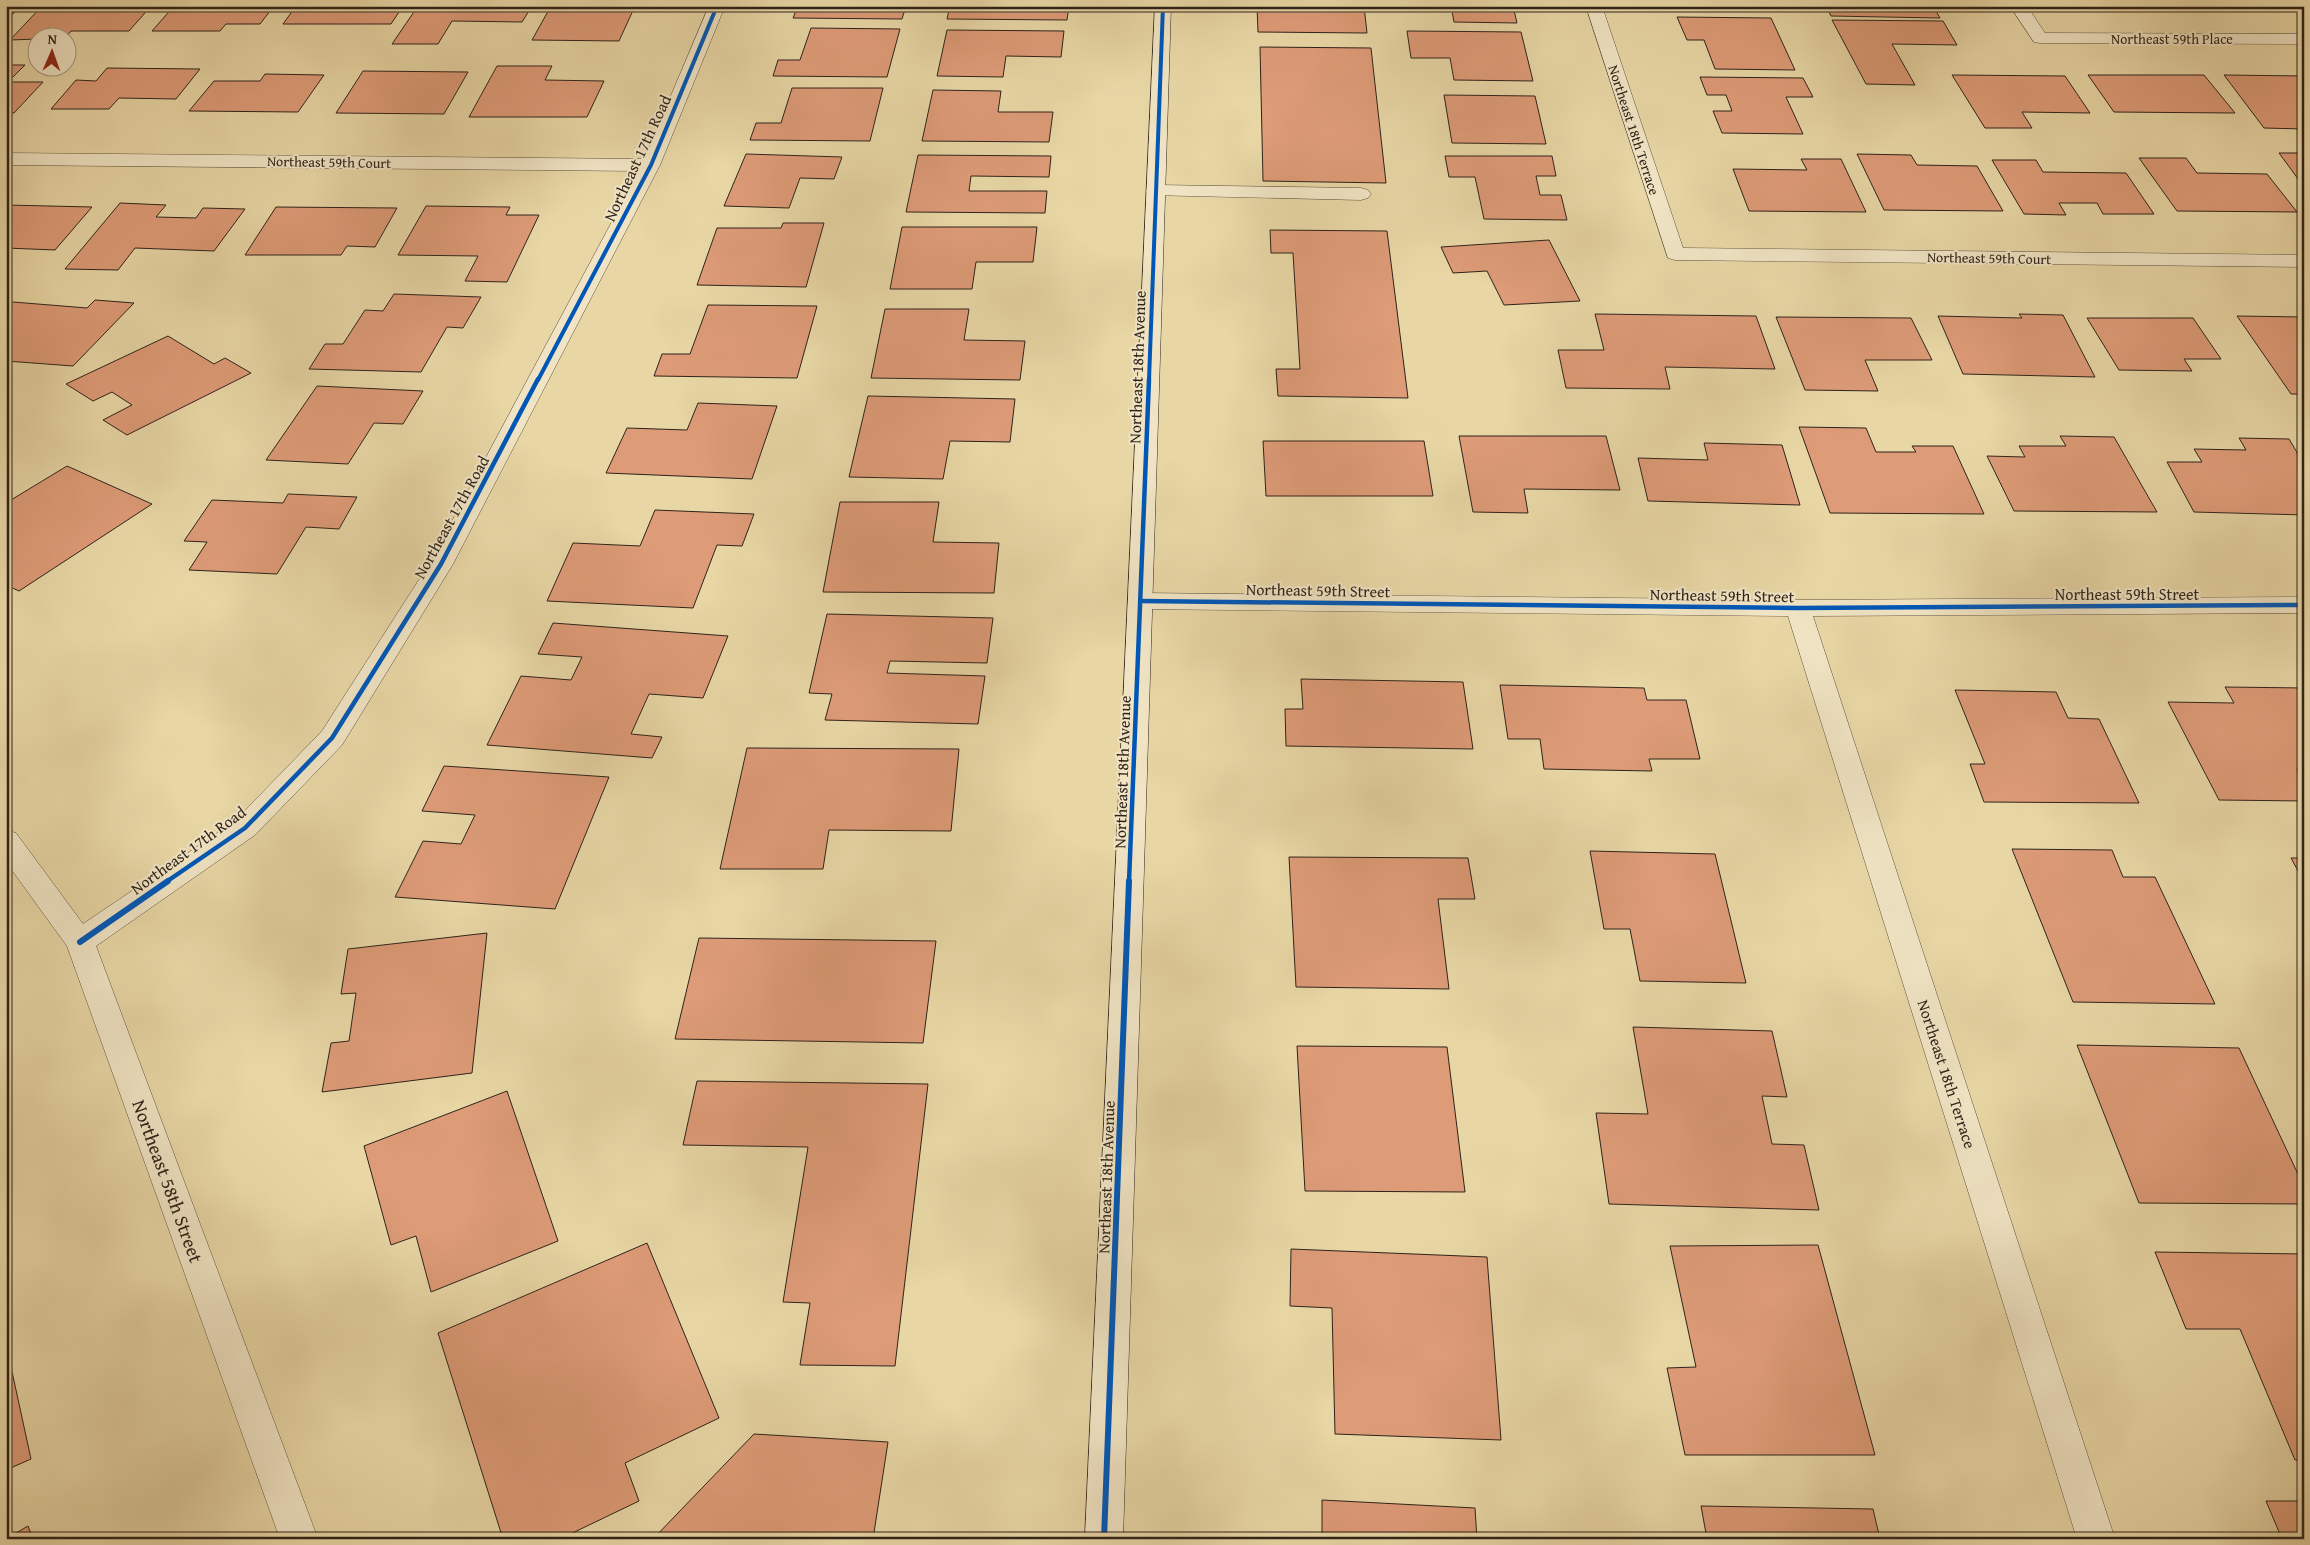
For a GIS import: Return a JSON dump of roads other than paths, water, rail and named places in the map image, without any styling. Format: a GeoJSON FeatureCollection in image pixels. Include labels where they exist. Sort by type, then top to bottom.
{"type":"FeatureCollection","features":[{"type":"Feature","properties":{"kind":"street","name":"Northeast 17th Road"},"geometry":{"type":"LineString","coordinates":[[80,942],[245,828],[332,738],[441,564],[651,165],[717,6]]}},
{"type":"Feature","properties":{"kind":"street","name":"Northeast 18th Avenue"},"geometry":{"type":"LineString","coordinates":[[1104,1539],[1163,6]]}},
{"type":"Feature","properties":{"kind":"street","name":"Northeast 18th Terrace"},"geometry":{"type":"LineString","coordinates":[[1594,6],[1675,254]]}},
{"type":"Feature","properties":{"kind":"street","name":"Northeast 59th Place"},"geometry":{"type":"LineString","coordinates":[[2018,6],[2040,38],[2304,39]]}},
{"type":"Feature","properties":{"kind":"street","name":"Northeast 59th Court"},"geometry":{"type":"LineString","coordinates":[[6,159],[651,165]]}},
{"type":"Feature","properties":{"kind":"street"},"geometry":{"type":"LineString","coordinates":[[1156,191],[1361,194]]}},
{"type":"Feature","properties":{"kind":"street","name":"Northeast 59th Court"},"geometry":{"type":"LineString","coordinates":[[1675,254],[2304,261]]}},
{"type":"Feature","properties":{"kind":"street","name":"Northeast 59th Street"},"geometry":{"type":"LineString","coordinates":[[1141,601],[1798,608],[2304,605]]}},
{"type":"Feature","properties":{"kind":"street","name":"Northeast 18th Terrace"},"geometry":{"type":"LineString","coordinates":[[1798,608],[2096,1539]]}},
{"type":"Feature","properties":{"kind":"street","name":"Northeast 58th Street"},"geometry":{"type":"LineString","coordinates":[[6,840],[80,942],[299,1539]]}}]}
